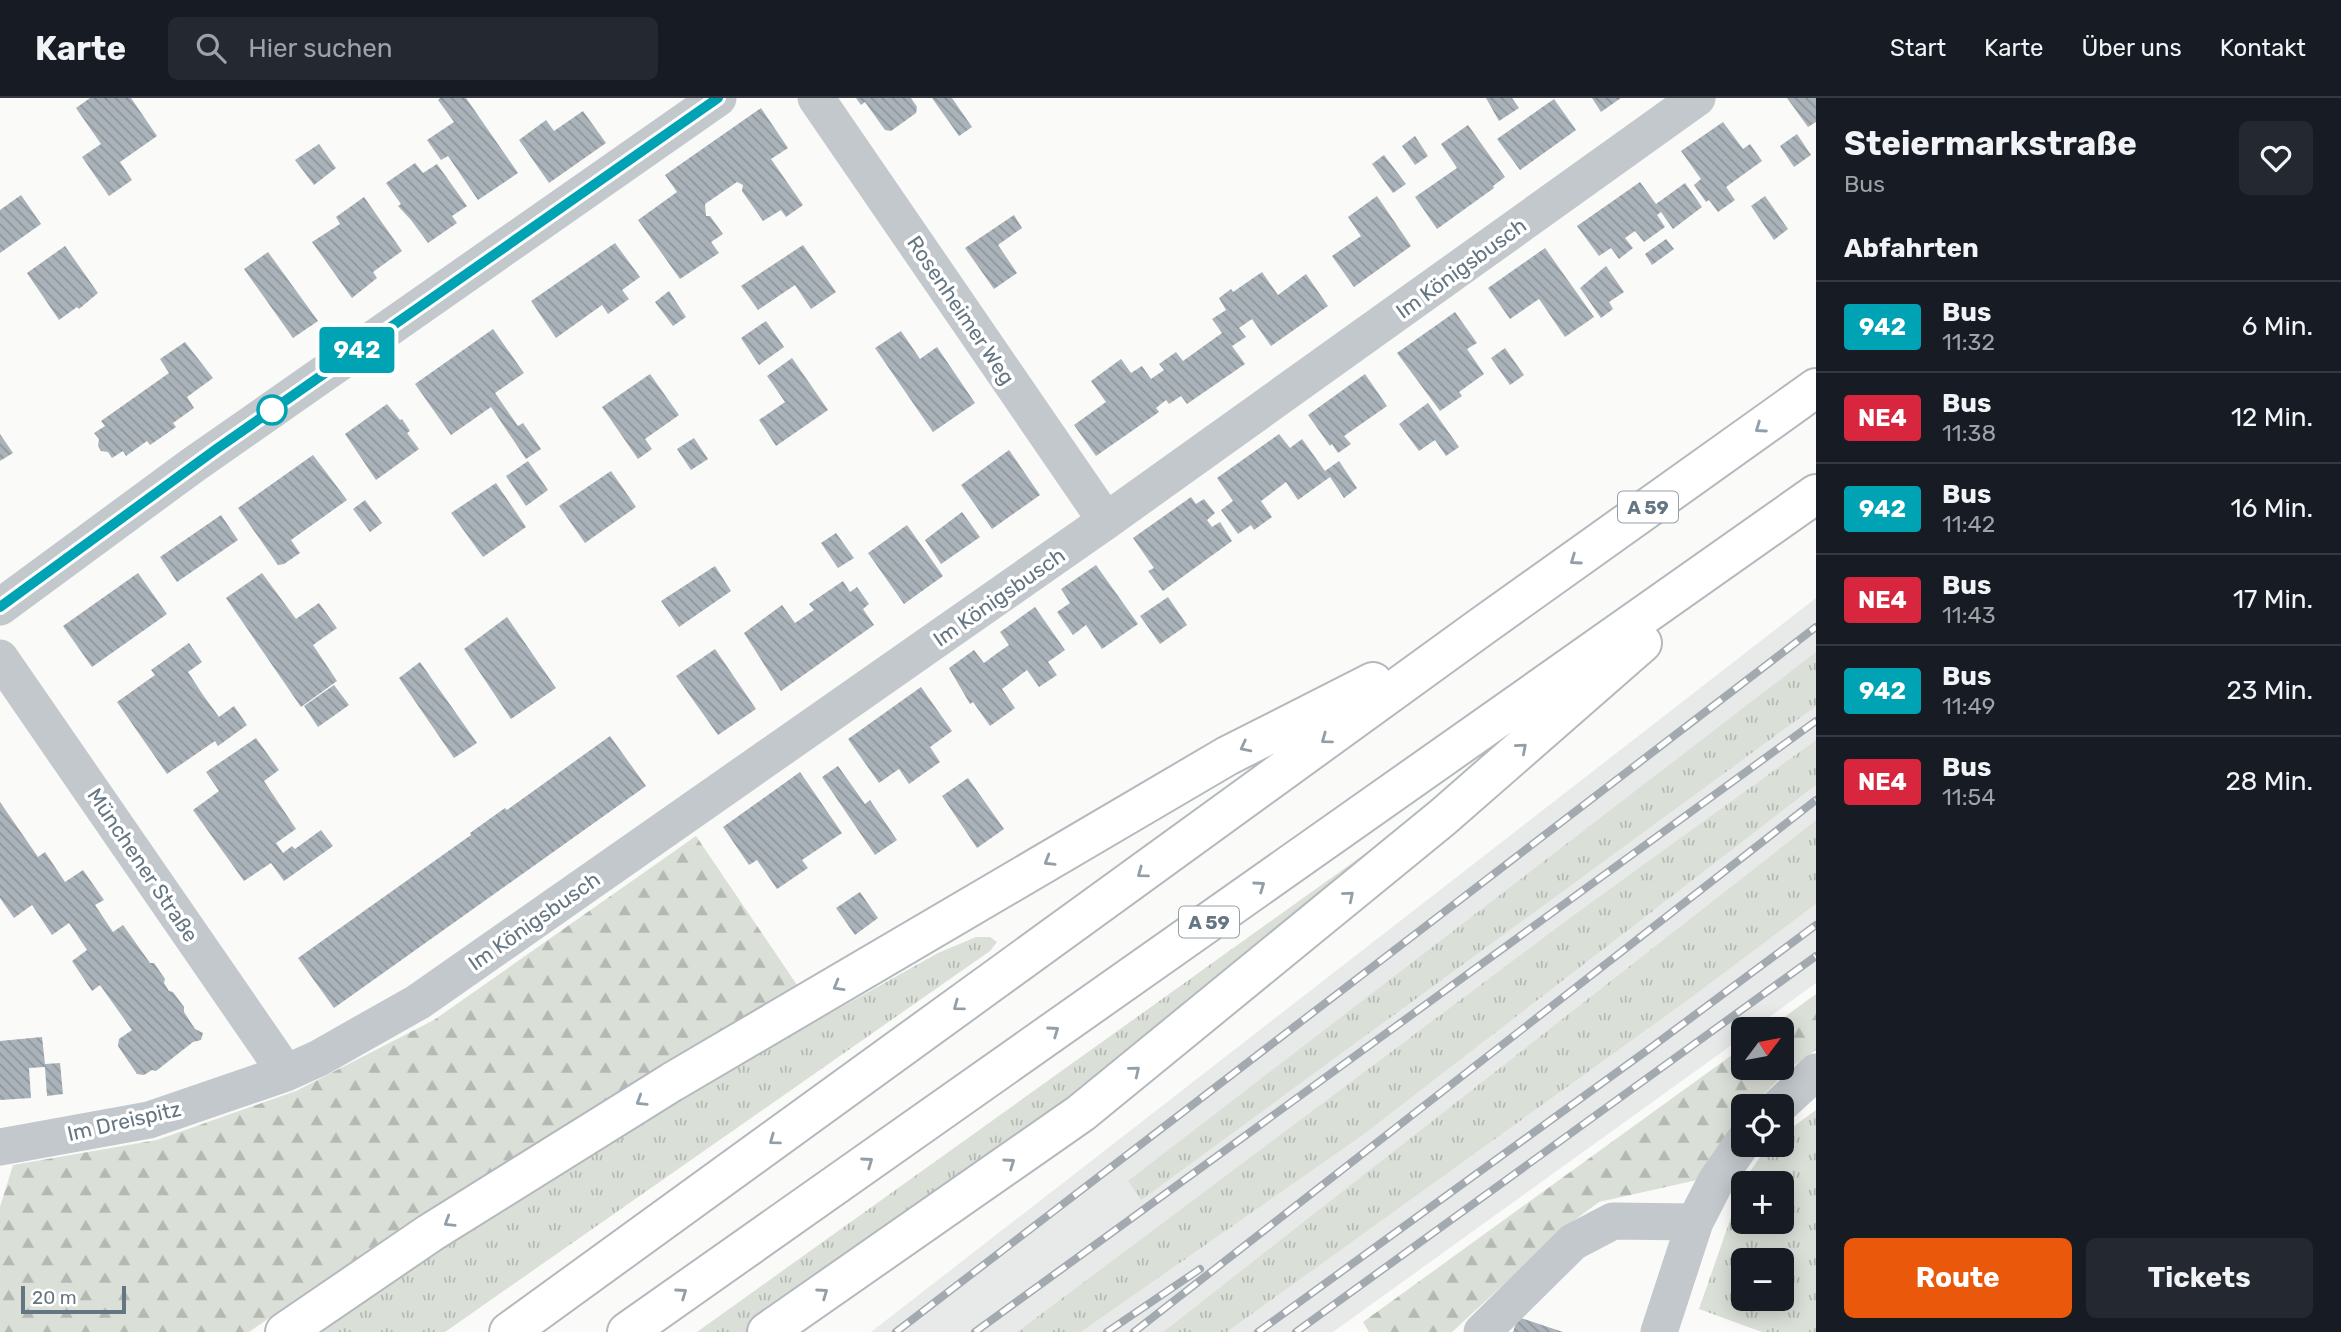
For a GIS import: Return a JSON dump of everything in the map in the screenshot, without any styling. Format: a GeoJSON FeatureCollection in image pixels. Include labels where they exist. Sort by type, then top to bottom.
{"type":"FeatureCollection","features":[{"type":"Feature","properties":{"kind":"highway","name":"A 59"},"geometry":{"type":"LineString","coordinates":[[509,1332],[1481,627],[1816,388]]}},
{"type":"Feature","properties":{"kind":"highway","name":"A 59"},"geometry":{"type":"LineString","coordinates":[[767,1332],[1081,1113],[1232,993],[1443,817],[1804,503]]}},
{"type":"Feature","properties":{"kind":"highway","name":"A 59"},"geometry":{"type":"LineString","coordinates":[[627,1332],[1804,503]]}},
{"type":"Feature","properties":{"kind":"highway"},"geometry":{"type":"LineString","coordinates":[[285,1332],[430,1233],[672,1082],[1227,756],[1481,627]]}},
{"type":"Feature","properties":{"kind":"street"},"geometry":{"type":"LineString","coordinates":[[0,607],[204,458],[718,98]]}},
{"type":"Feature","properties":{"kind":"street","name":"Rosenheimer Weg"},"geometry":{"type":"LineString","coordinates":[[816,98],[1106,521]]}},
{"type":"Feature","properties":{"kind":"street","name":"Im Königsbusch"},"geometry":{"type":"LineString","coordinates":[[286,1073],[319,1058],[418,1002],[1106,521],[1698,98]]}},
{"type":"Feature","properties":{"kind":"street","name":"Münchener Straße"},"geometry":{"type":"LineString","coordinates":[[0,658],[286,1073]]}},
{"type":"Feature","properties":{"kind":"street"},"geometry":{"type":"LineString","coordinates":[[1792,1094],[1816,1072]]}},
{"type":"Feature","properties":{"kind":"street","name":"Im Dreispitz"},"geometry":{"type":"LineString","coordinates":[[0,1147],[149,1120],[286,1073]]}},
{"type":"Feature","properties":{"kind":"street"},"geometry":{"type":"LineString","coordinates":[[1659,1332],[1695,1222],[1716,1181],[1733,1157]]}},
{"type":"Feature","properties":{"kind":"street"},"geometry":{"type":"LineString","coordinates":[[1482,1332],[1573,1242],[1613,1222],[1695,1222]]}},
{"type":"Feature","properties":{"kind":"shaded area"},"geometry":{"type":"Polygon","coordinates":[[[1816,598],[1816,740],[1575,914],[1017,1332],[871,1332],[1816,598]]]}},
{"type":"Feature","properties":{"kind":"shaded area"},"geometry":{"type":"Polygon","coordinates":[[[1816,785],[1816,820],[1163,1332],[1081,1332],[1363,1135],[1816,785]]]}},
{"type":"Feature","properties":{"kind":"shaded area"},"geometry":{"type":"Polygon","coordinates":[[[1816,904],[1816,983],[1769,1017],[1731,1017],[1731,1045],[1722,1052],[1333,1332],[1227,1332],[1688,1000],[1816,904]]]}},
{"type":"Feature","properties":{"kind":"green space"},"geometry":{"type":"Polygon","coordinates":[[[1816,652],[1816,706],[1141,1200],[1128,1181],[1816,652]]]}},
{"type":"Feature","properties":{"kind":"green space"},"geometry":{"type":"Polygon","coordinates":[[[1816,740],[1816,785],[1363,1135],[1081,1332],[1017,1332],[1575,914],[1816,740]]]}},
{"type":"Feature","properties":{"kind":"green space"},"geometry":{"type":"Polygon","coordinates":[[[1816,820],[1816,904],[1688,1000],[1227,1332],[1163,1332],[1816,820]]]}},
{"type":"Feature","properties":{"kind":"green space"},"geometry":{"type":"Polygon","coordinates":[[[696,836],[797,985],[418,1216],[249,1332],[0,1332],[0,1207],[13,1165],[157,1140],[296,1091],[434,1020],[696,836]]]}},
{"type":"Feature","properties":{"kind":"green space"},"geometry":{"type":"Polygon","coordinates":[[[1366,853],[1371,855],[1080,1094],[746,1332],[697,1332],[1366,853]]]}},
{"type":"Feature","properties":{"kind":"green space"},"geometry":{"type":"Polygon","coordinates":[[[976,937],[990,937],[997,942],[990,951],[445,1332],[318,1332],[440,1249],[679,1098],[938,953],[976,937]]]}},
{"type":"Feature","properties":{"kind":"green space"},"geometry":{"type":"Polygon","coordinates":[[[1816,994],[1816,1050],[1794,1066],[1794,1017],[1784,1017],[1816,994]]]}},
{"type":"Feature","properties":{"kind":"green space"},"geometry":{"type":"Polygon","coordinates":[[[1731,1056],[1731,1080],[1778,1080],[1764,1094],[1731,1094],[1731,1132],[1697,1180],[1599,1202],[1568,1225],[1452,1332],[1369,1332],[1363,1322],[1731,1056]]]}},
{"type":"Feature","properties":{"kind":"green space"},"geometry":{"type":"Polygon","coordinates":[[[1816,1110],[1816,1332],[1762,1332],[1699,1309],[1731,1217],[1731,1234],[1794,1234],[1794,1171],[1751,1171],[1760,1157],[1794,1157],[1794,1126],[1816,1110]]]}},
{"type":"Feature","properties":{"kind":"building"},"geometry":{"type":"Polygon","coordinates":[[[90,98],[131,98],[157,136],[120,162],[132,180],[109,196],[82,157],[101,144],[76,108],[90,98]]]}},
{"type":"Feature","properties":{"kind":"building"},"geometry":{"type":"Polygon","coordinates":[[[466,98],[518,173],[478,200],[448,156],[441,160],[427,140],[454,122],[438,100],[466,98]]]}},
{"type":"Feature","properties":{"kind":"building"},"geometry":{"type":"Polygon","coordinates":[[[856,98],[911,98],[917,107],[916,113],[891,131],[885,130],[865,102],[861,105],[856,98]]]}},
{"type":"Feature","properties":{"kind":"building"},"geometry":{"type":"Polygon","coordinates":[[[932,98],[952,98],[972,127],[959,136],[932,98]]]}},
{"type":"Feature","properties":{"kind":"building"},"geometry":{"type":"Polygon","coordinates":[[[1486,98],[1512,98],[1519,108],[1499,121],[1486,98]]]}},
{"type":"Feature","properties":{"kind":"building"},"geometry":{"type":"Polygon","coordinates":[[[1592,98],[1621,98],[1601,112],[1592,98]]]}},
{"type":"Feature","properties":{"kind":"building"},"geometry":{"type":"Polygon","coordinates":[[[1787,98],[1816,98],[1816,122],[1808,127],[1787,98]]]}},
{"type":"Feature","properties":{"kind":"building"},"geometry":{"type":"Polygon","coordinates":[[[1554,99],[1576,130],[1520,170],[1497,139],[1554,99]]]}},
{"type":"Feature","properties":{"kind":"building"},"geometry":{"type":"Polygon","coordinates":[[[761,108],[788,148],[771,159],[803,205],[786,217],[781,210],[763,221],[742,191],[743,185],[737,182],[705,204],[706,216],[710,216],[723,234],[711,242],[719,253],[680,279],[638,220],[677,192],[665,175],[761,108]]]}},
{"type":"Feature","properties":{"kind":"building"},"geometry":{"type":"Polygon","coordinates":[[[583,111],[606,143],[549,183],[519,140],[546,120],[554,131],[583,111]]]}},
{"type":"Feature","properties":{"kind":"building"},"geometry":{"type":"Polygon","coordinates":[[[1723,122],[1743,149],[1750,144],[1762,161],[1726,187],[1735,200],[1718,212],[1709,200],[1706,202],[1694,185],[1701,179],[1681,151],[1723,122]]]}},
{"type":"Feature","properties":{"kind":"building"},"geometry":{"type":"Polygon","coordinates":[[[1468,125],[1505,177],[1437,229],[1415,197],[1457,168],[1441,144],[1468,125]]]}},
{"type":"Feature","properties":{"kind":"building"},"geometry":{"type":"Polygon","coordinates":[[[1797,134],[1811,155],[1794,167],[1780,146],[1797,134]]]}},
{"type":"Feature","properties":{"kind":"building"},"geometry":{"type":"Polygon","coordinates":[[[1415,136],[1428,156],[1415,165],[1402,146],[1415,136]]]}},
{"type":"Feature","properties":{"kind":"building"},"geometry":{"type":"Polygon","coordinates":[[[319,144],[336,168],[314,185],[295,160],[319,144]]]}},
{"type":"Feature","properties":{"kind":"building"},"geometry":{"type":"Polygon","coordinates":[[[1384,155],[1406,184],[1393,193],[1372,164],[1384,155]]]}},
{"type":"Feature","properties":{"kind":"building"},"geometry":{"type":"Polygon","coordinates":[[[415,163],[423,173],[437,164],[467,206],[452,216],[457,223],[428,243],[398,206],[401,204],[386,183],[415,163]]]}},
{"type":"Feature","properties":{"kind":"building"},"geometry":{"type":"Polygon","coordinates":[[[1640,182],[1656,204],[1685,183],[1702,207],[1673,229],[1661,212],[1657,215],[1665,227],[1644,242],[1635,231],[1625,238],[1633,248],[1619,259],[1611,248],[1599,256],[1577,226],[1640,182]]]}},
{"type":"Feature","properties":{"kind":"building"},"geometry":{"type":"Polygon","coordinates":[[[21,195],[41,224],[0,253],[0,210],[21,195]]]}},
{"type":"Feature","properties":{"kind":"building"},"geometry":{"type":"Polygon","coordinates":[[[1377,196],[1411,246],[1354,287],[1332,256],[1361,236],[1348,217],[1377,196]]]}},
{"type":"Feature","properties":{"kind":"building"},"geometry":{"type":"Polygon","coordinates":[[[1765,196],[1788,229],[1774,240],[1751,206],[1765,196]]]}},
{"type":"Feature","properties":{"kind":"building"},"geometry":{"type":"Polygon","coordinates":[[[364,197],[402,251],[373,272],[377,278],[352,298],[312,242],[340,224],[336,217],[364,197]]]}},
{"type":"Feature","properties":{"kind":"building"},"geometry":{"type":"Polygon","coordinates":[[[1014,215],[1022,228],[998,245],[1017,273],[994,289],[965,248],[1014,215]]]}},
{"type":"Feature","properties":{"kind":"building"},"geometry":{"type":"Polygon","coordinates":[[[1666,239],[1674,249],[1652,265],[1645,254],[1666,239]]]}},
{"type":"Feature","properties":{"kind":"building"},"geometry":{"type":"Polygon","coordinates":[[[615,243],[640,277],[622,290],[629,299],[608,314],[602,305],[556,338],[531,301],[615,243]]]}},
{"type":"Feature","properties":{"kind":"building"},"geometry":{"type":"Polygon","coordinates":[[[803,245],[836,292],[811,309],[795,285],[758,310],[741,286],[803,245]]]}},
{"type":"Feature","properties":{"kind":"building"},"geometry":{"type":"Polygon","coordinates":[[[65,246],[98,293],[79,309],[77,307],[59,320],[27,273],[65,246]]]}},
{"type":"Feature","properties":{"kind":"building"},"geometry":{"type":"Polygon","coordinates":[[[1545,248],[1594,317],[1565,337],[1539,299],[1510,319],[1488,288],[1545,248]]]}},
{"type":"Feature","properties":{"kind":"building"},"geometry":{"type":"Polygon","coordinates":[[[268,252],[318,321],[293,338],[244,269],[268,252]]]}},
{"type":"Feature","properties":{"kind":"building"},"geometry":{"type":"Polygon","coordinates":[[[1606,266],[1624,292],[1609,302],[1613,309],[1601,318],[1580,288],[1606,266]]]}},
{"type":"Feature","properties":{"kind":"building"},"geometry":{"type":"Polygon","coordinates":[[[1262,272],[1278,295],[1306,274],[1328,306],[1271,346],[1252,319],[1239,328],[1246,337],[1232,346],[1245,364],[1187,404],[1181,396],[1169,404],[1166,400],[1156,408],[1159,412],[1096,456],[1074,425],[1106,402],[1091,381],[1121,359],[1131,373],[1142,366],[1151,379],[1164,370],[1159,364],[1176,352],[1183,361],[1222,333],[1212,319],[1226,310],[1219,298],[1231,289],[1233,292],[1262,272]]]}},
{"type":"Feature","properties":{"kind":"building"},"geometry":{"type":"Polygon","coordinates":[[[669,291],[686,317],[673,326],[655,302],[669,291]]]}},
{"type":"Feature","properties":{"kind":"building"},"geometry":{"type":"Polygon","coordinates":[[[1455,312],[1477,343],[1467,349],[1484,374],[1459,392],[1462,396],[1440,411],[1397,353],[1455,312]]]}},
{"type":"Feature","properties":{"kind":"building"},"geometry":{"type":"Polygon","coordinates":[[[766,321],[784,347],[759,365],[741,338],[766,321]]]}},
{"type":"Feature","properties":{"kind":"building"},"geometry":{"type":"Polygon","coordinates":[[[493,329],[524,373],[495,393],[518,426],[523,423],[541,449],[526,459],[491,407],[451,435],[415,384],[493,329]]]}},
{"type":"Feature","properties":{"kind":"building"},"geometry":{"type":"Polygon","coordinates":[[[901,331],[920,359],[937,347],[975,403],[933,432],[875,348],[901,331]]]}},
{"type":"Feature","properties":{"kind":"building"},"geometry":{"type":"Polygon","coordinates":[[[185,342],[213,378],[187,397],[194,408],[173,423],[176,427],[150,445],[147,441],[126,456],[123,451],[112,458],[108,452],[101,451],[98,446],[99,439],[94,433],[105,426],[101,421],[169,373],[160,359],[185,342]]]}},
{"type":"Feature","properties":{"kind":"building"},"geometry":{"type":"Polygon","coordinates":[[[1505,348],[1524,375],[1510,385],[1491,358],[1505,348]]]}},
{"type":"Feature","properties":{"kind":"building"},"geometry":{"type":"Polygon","coordinates":[[[792,358],[828,410],[776,446],[759,420],[785,402],[767,376],[792,358]]]}},
{"type":"Feature","properties":{"kind":"building"},"geometry":{"type":"Polygon","coordinates":[[[650,374],[679,415],[645,439],[652,449],[638,459],[602,407],[650,374]]]}},
{"type":"Feature","properties":{"kind":"building"},"geometry":{"type":"Polygon","coordinates":[[[1365,374],[1387,406],[1344,436],[1351,444],[1338,453],[1308,415],[1365,374]]]}},
{"type":"Feature","properties":{"kind":"building"},"geometry":{"type":"Polygon","coordinates":[[[1428,403],[1459,447],[1446,456],[1435,440],[1419,451],[1399,424],[1428,403]]]}},
{"type":"Feature","properties":{"kind":"building"},"geometry":{"type":"Polygon","coordinates":[[[387,404],[400,420],[402,419],[410,431],[407,433],[419,449],[376,480],[345,434],[387,404]]]}},
{"type":"Feature","properties":{"kind":"building"},"geometry":{"type":"Polygon","coordinates":[[[0,434],[13,453],[0,461],[0,434]]]}},
{"type":"Feature","properties":{"kind":"building"},"geometry":{"type":"Polygon","coordinates":[[[1279,434],[1290,448],[1302,439],[1325,471],[1339,461],[1357,488],[1344,498],[1330,477],[1298,500],[1286,482],[1261,501],[1272,517],[1254,530],[1251,525],[1238,534],[1221,510],[1233,501],[1217,478],[1279,434]]]}},
{"type":"Feature","properties":{"kind":"building"},"geometry":{"type":"Polygon","coordinates":[[[694,438],[708,459],[691,470],[677,449],[694,438]]]}},
{"type":"Feature","properties":{"kind":"building"},"geometry":{"type":"Polygon","coordinates":[[[1009,450],[1040,495],[992,529],[961,485],[1009,450]]]}},
{"type":"Feature","properties":{"kind":"building"},"geometry":{"type":"Polygon","coordinates":[[[313,455],[347,500],[291,540],[300,553],[278,565],[238,508],[313,455]]]}},
{"type":"Feature","properties":{"kind":"building"},"geometry":{"type":"Polygon","coordinates":[[[528,461],[548,490],[526,506],[506,476],[528,461]]]}},
{"type":"Feature","properties":{"kind":"building"},"geometry":{"type":"Polygon","coordinates":[[[611,471],[636,507],[585,543],[559,506],[611,471]]]}},
{"type":"Feature","properties":{"kind":"building"},"geometry":{"type":"Polygon","coordinates":[[[496,483],[526,527],[483,557],[451,513],[496,483]]]}},
{"type":"Feature","properties":{"kind":"building"},"geometry":{"type":"Polygon","coordinates":[[[1191,497],[1196,504],[1204,499],[1215,513],[1207,520],[1212,527],[1220,522],[1232,541],[1163,591],[1148,571],[1154,568],[1133,538],[1191,497]]]}},
{"type":"Feature","properties":{"kind":"building"},"geometry":{"type":"Polygon","coordinates":[[[365,500],[382,523],[370,532],[353,509],[365,500]]]}},
{"type":"Feature","properties":{"kind":"building"},"geometry":{"type":"Polygon","coordinates":[[[962,512],[980,537],[941,564],[925,540],[962,512]]]}},
{"type":"Feature","properties":{"kind":"building"},"geometry":{"type":"Polygon","coordinates":[[[221,515],[238,540],[177,582],[160,557],[221,515]]]}},
{"type":"Feature","properties":{"kind":"building"},"geometry":{"type":"Polygon","coordinates":[[[907,525],[943,576],[904,604],[868,553],[907,525]]]}},
{"type":"Feature","properties":{"kind":"building"},"geometry":{"type":"Polygon","coordinates":[[[836,533],[854,558],[838,568],[821,543],[836,533]]]}},
{"type":"Feature","properties":{"kind":"building"},"geometry":{"type":"Polygon","coordinates":[[[1096,565],[1138,624],[1102,649],[1086,625],[1073,635],[1057,612],[1070,603],[1061,589],[1096,565]]]}},
{"type":"Feature","properties":{"kind":"building"},"geometry":{"type":"Polygon","coordinates":[[[715,566],[731,591],[679,627],[661,601],[715,566]]]}},
{"type":"Feature","properties":{"kind":"building"},"geometry":{"type":"Polygon","coordinates":[[[138,573],[167,614],[92,667],[63,626],[138,573]]]}},
{"type":"Feature","properties":{"kind":"building"},"geometry":{"type":"Polygon","coordinates":[[[262,573],[296,619],[319,603],[337,628],[313,645],[337,681],[301,707],[226,598],[262,573]]]}},
{"type":"Feature","properties":{"kind":"building"},"geometry":{"type":"Polygon","coordinates":[[[843,581],[850,592],[857,587],[869,604],[863,609],[874,625],[781,691],[744,633],[782,605],[795,623],[814,610],[809,604],[843,581]]]}},
{"type":"Feature","properties":{"kind":"building"},"geometry":{"type":"Polygon","coordinates":[[[1168,597],[1187,625],[1160,644],[1140,616],[1168,597]]]}},
{"type":"Feature","properties":{"kind":"building"},"geometry":{"type":"Polygon","coordinates":[[[1035,607],[1065,650],[1048,662],[1057,675],[1039,687],[1027,670],[1002,689],[1015,708],[990,726],[973,702],[970,704],[949,668],[974,650],[984,663],[1009,645],[1000,632],[1035,607]]]}},
{"type":"Feature","properties":{"kind":"building"},"geometry":{"type":"Polygon","coordinates":[[[507,617],[556,688],[511,719],[464,649],[507,617]]]}},
{"type":"Feature","properties":{"kind":"building"},"geometry":{"type":"Polygon","coordinates":[[[189,643],[202,662],[188,672],[203,695],[219,717],[234,706],[247,725],[218,746],[215,741],[167,774],[117,702],[155,675],[151,670],[189,643]]]}},
{"type":"Feature","properties":{"kind":"building"},"geometry":{"type":"Polygon","coordinates":[[[715,649],[756,709],[718,735],[676,676],[715,649]]]}},
{"type":"Feature","properties":{"kind":"building"},"geometry":{"type":"Polygon","coordinates":[[[420,662],[477,743],[454,758],[399,678],[420,662]]]}},
{"type":"Feature","properties":{"kind":"building"},"geometry":{"type":"Polygon","coordinates":[[[334,685],[349,705],[318,727],[304,706],[334,685]]]}},
{"type":"Feature","properties":{"kind":"building"},"geometry":{"type":"Polygon","coordinates":[[[921,687],[952,731],[930,747],[940,762],[909,784],[899,769],[879,783],[848,739],[921,687]]]}},
{"type":"Feature","properties":{"kind":"building"},"geometry":{"type":"Polygon","coordinates":[[[610,736],[646,786],[334,1008],[298,958],[505,808],[507,810],[610,736]]]}},
{"type":"Feature","properties":{"kind":"building"},"geometry":{"type":"Polygon","coordinates":[[[256,738],[279,770],[264,781],[296,829],[276,843],[283,853],[292,846],[295,849],[321,830],[333,846],[284,881],[271,863],[244,881],[193,810],[219,791],[206,772],[256,738]]]}},
{"type":"Feature","properties":{"kind":"building"},"geometry":{"type":"Polygon","coordinates":[[[838,766],[865,804],[870,800],[897,840],[875,855],[822,777],[838,766]]]}},
{"type":"Feature","properties":{"kind":"building"},"geometry":{"type":"Polygon","coordinates":[[[800,772],[842,833],[802,860],[808,868],[777,889],[757,860],[749,865],[723,827],[800,772]]]}},
{"type":"Feature","properties":{"kind":"building"},"geometry":{"type":"Polygon","coordinates":[[[968,778],[1004,829],[977,848],[942,796],[968,778]]]}},
{"type":"Feature","properties":{"kind":"building"},"geometry":{"type":"Polygon","coordinates":[[[0,802],[38,857],[45,852],[65,882],[83,870],[104,900],[95,905],[113,932],[123,925],[150,963],[154,963],[165,979],[164,983],[169,991],[173,992],[184,1007],[184,1012],[195,1029],[203,1033],[201,1040],[193,1042],[156,1071],[137,1074],[118,1046],[119,1039],[132,1030],[100,985],[92,991],[72,961],[87,950],[69,923],[52,935],[32,905],[14,918],[0,898],[0,802]]]}},
{"type":"Feature","properties":{"kind":"building"},"geometry":{"type":"Polygon","coordinates":[[[860,892],[878,918],[855,935],[836,908],[860,892]]]}},
{"type":"Feature","properties":{"kind":"building"},"geometry":{"type":"Polygon","coordinates":[[[42,1037],[45,1064],[60,1063],[63,1094],[47,1096],[45,1067],[29,1068],[31,1098],[0,1100],[0,1041],[42,1037]]]}},
{"type":"Feature","properties":{"kind":"building"},"geometry":{"type":"Polygon","coordinates":[[[1518,1317],[1563,1332],[1513,1332],[1518,1317]]]}},
{"type":"Feature","properties":{"kind":"railway"},"geometry":{"type":"LineString","coordinates":[[896,1332],[1816,627]]}},
{"type":"Feature","properties":{"kind":"railway"},"geometry":{"type":"LineString","coordinates":[[975,1332],[1816,721]]}},
{"type":"Feature","properties":{"kind":"railway"},"geometry":{"type":"LineString","coordinates":[[1134,1332],[1816,800]]}},
{"type":"Feature","properties":{"kind":"railway"},"geometry":{"type":"LineString","coordinates":[[1258,1332],[1816,925]]}},
{"type":"Feature","properties":{"kind":"railway"},"geometry":{"type":"LineString","coordinates":[[1296,1332],[1816,956]]}},
{"type":"Feature","properties":{"kind":"railway"},"geometry":{"type":"LineString","coordinates":[[1107,1332],[1200,1269]]}},
{"type":"Feature","properties":{"kind":"bus line","name":"942"},"geometry":{"type":"LineString","coordinates":[[0,607],[215,450],[718,98]]}}]}
